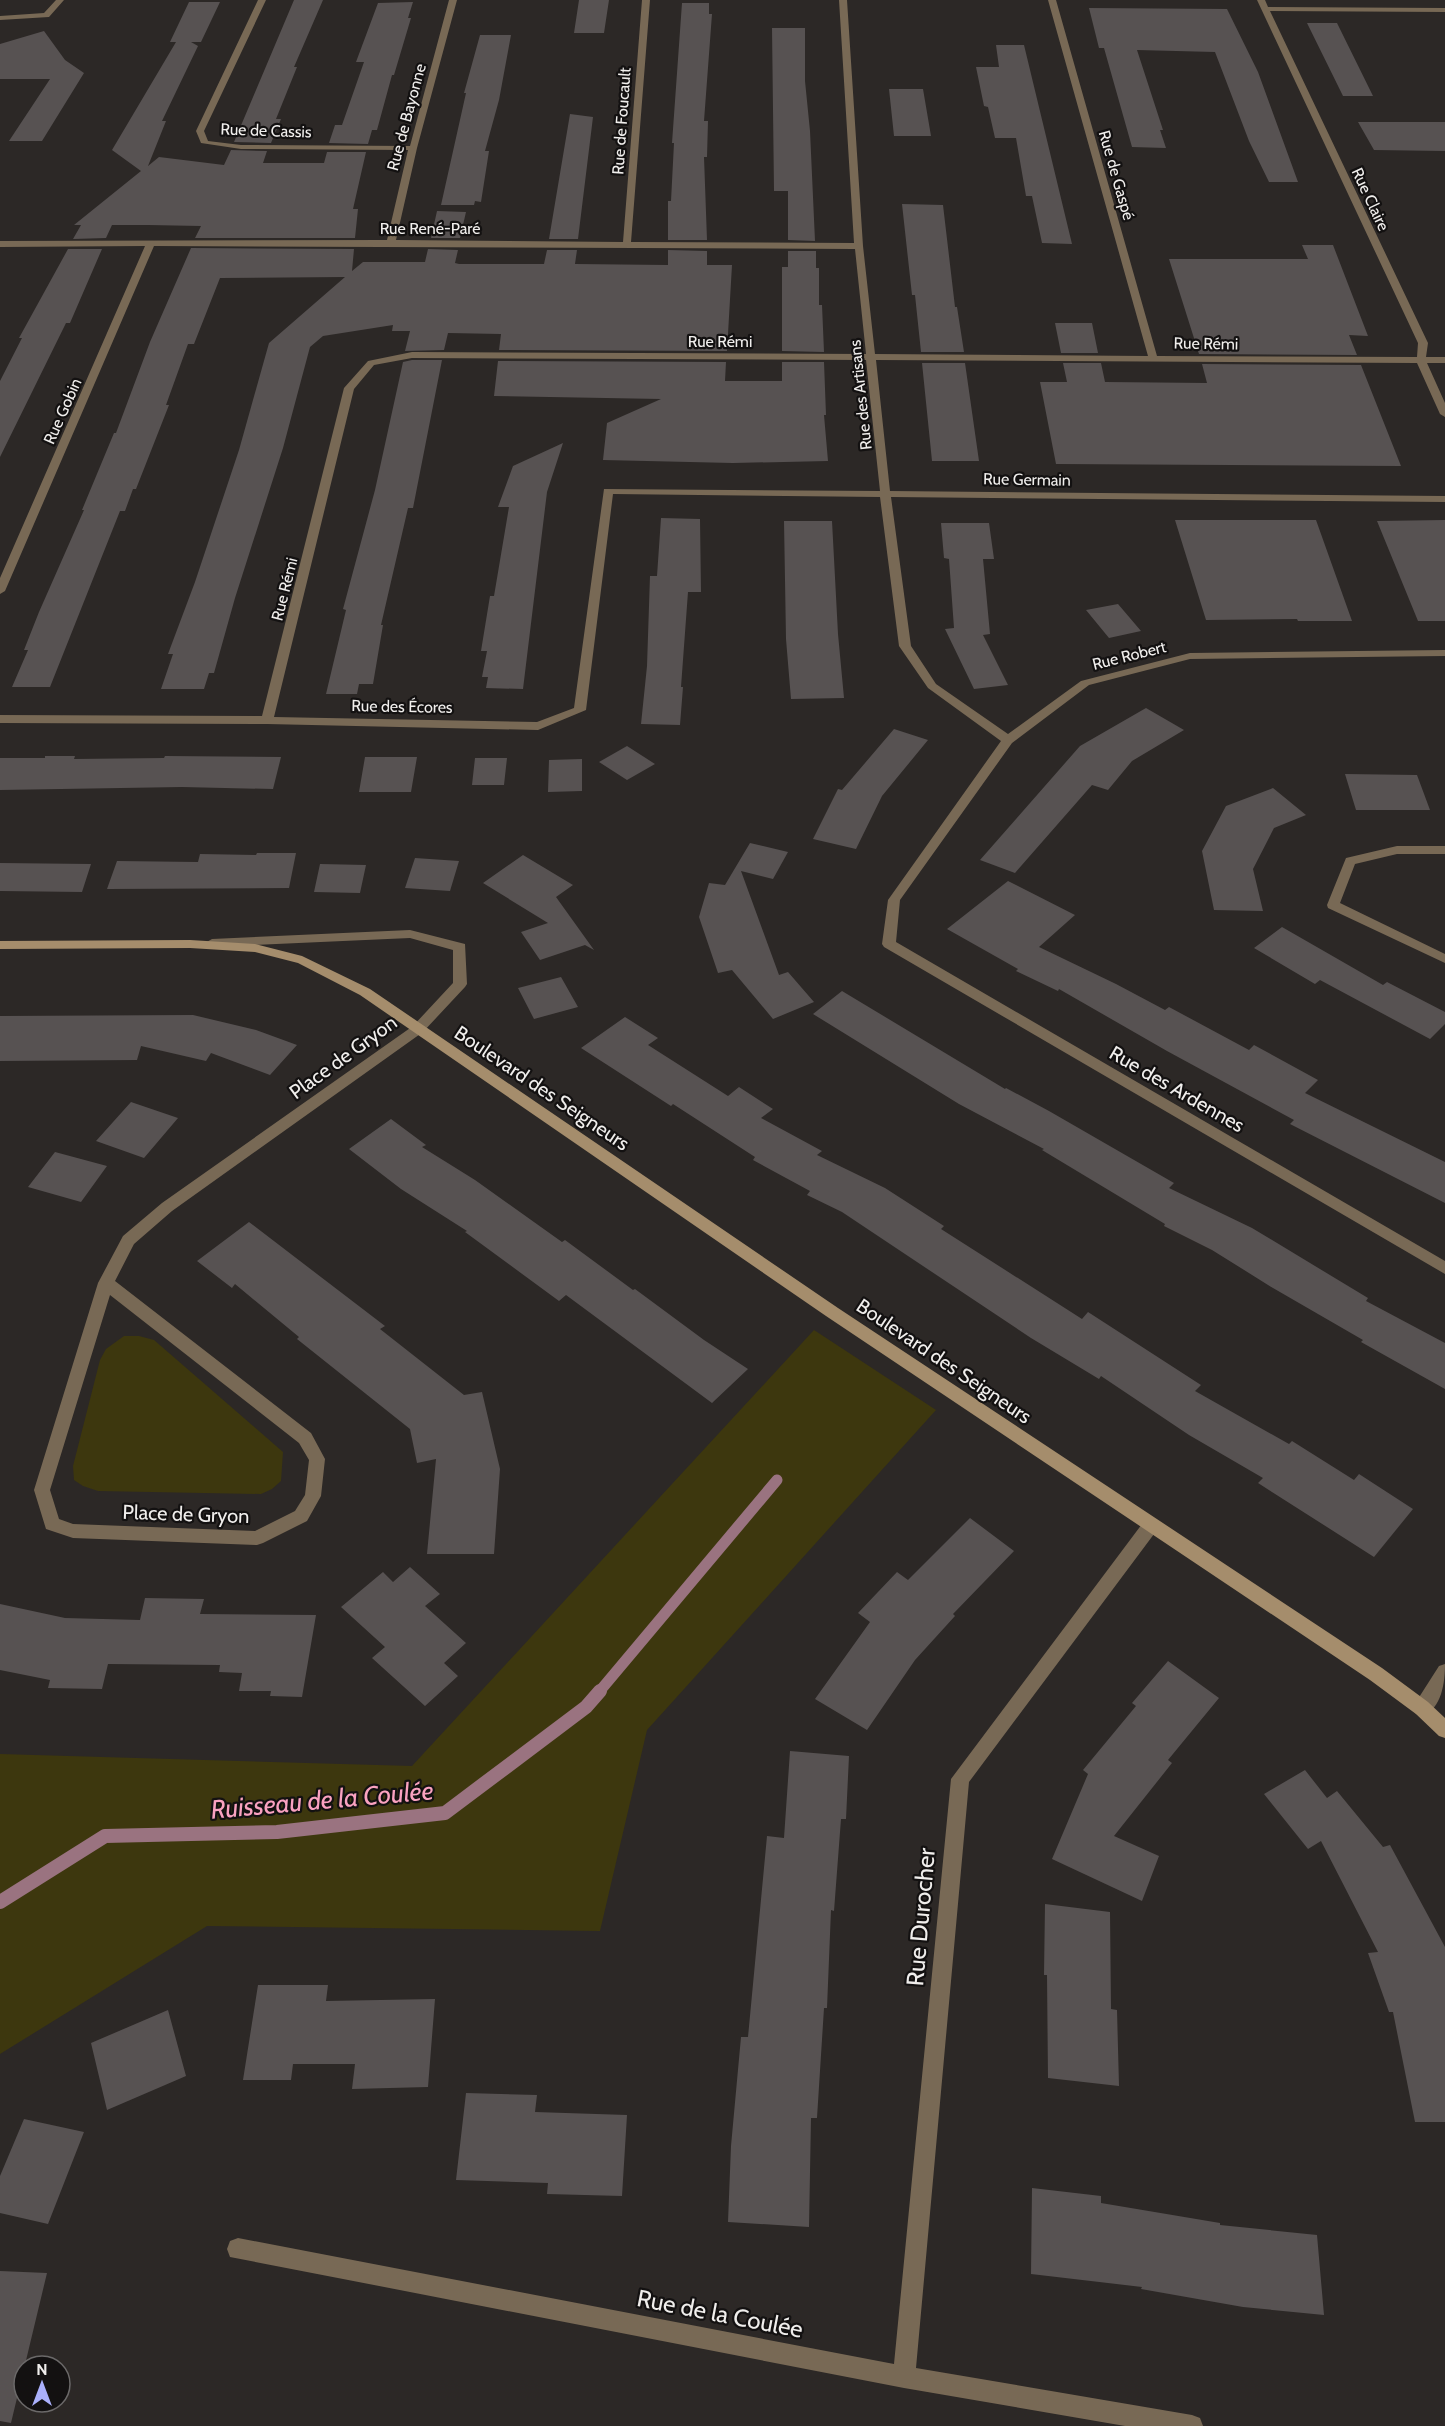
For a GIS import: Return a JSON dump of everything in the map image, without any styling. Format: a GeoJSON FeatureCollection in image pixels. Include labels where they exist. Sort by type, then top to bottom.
{"type":"FeatureCollection","features":[{"type":"Feature","properties":{"kind":"street"},"geometry":{"type":"LineString","coordinates":[[0,18],[46,15],[60,0]]}},
{"type":"Feature","properties":{"kind":"street","name":"Rue de Cassis"},"geometry":{"type":"LineString","coordinates":[[262,0],[200,131],[204,142],[241,147],[413,148]]}},
{"type":"Feature","properties":{"kind":"street","name":"Rue de Bayonne"},"geometry":{"type":"LineString","coordinates":[[391,243],[413,148],[453,0]]}},
{"type":"Feature","properties":{"kind":"street","name":"Rue de Foucault"},"geometry":{"type":"LineString","coordinates":[[627,244],[646,0]]}},
{"type":"Feature","properties":{"kind":"street","name":"Rue des Artisans"},"geometry":{"type":"LineString","coordinates":[[843,0],[860,246],[885,492],[905,646],[932,686],[1008,740]]}},
{"type":"Feature","properties":{"kind":"street","name":"Rue de Gaspé"},"geometry":{"type":"LineString","coordinates":[[1052,0],[1153,357]]}},
{"type":"Feature","properties":{"kind":"street"},"geometry":{"type":"LineString","coordinates":[[1263,4],[1445,10]]}},
{"type":"Feature","properties":{"kind":"street","name":"Rue Claire"},"geometry":{"type":"LineString","coordinates":[[1263,4],[1423,344],[1421,360],[1445,414]]}},
{"type":"Feature","properties":{"kind":"street","name":"Rue Gobin"},"geometry":{"type":"LineString","coordinates":[[0,591],[151,243]]}},
{"type":"Feature","properties":{"kind":"street","name":"Rue René-Paré"},"geometry":{"type":"LineString","coordinates":[[0,244],[391,243],[860,246]]}},
{"type":"Feature","properties":{"kind":"street","name":"Rue Rémi"},"geometry":{"type":"LineString","coordinates":[[267,720],[349,388],[371,363],[412,355],[1445,360]]}},
{"type":"Feature","properties":{"kind":"street","name":"Rue Germain"},"geometry":{"type":"LineString","coordinates":[[608,491],[1445,499]]}},
{"type":"Feature","properties":{"kind":"street","name":"Rue des Écores"},"geometry":{"type":"LineString","coordinates":[[0,719],[267,720],[538,726],[580,710],[608,491]]}},
{"type":"Feature","properties":{"kind":"street","name":"Rue Robert"},"geometry":{"type":"LineString","coordinates":[[890,944],[894,900],[1008,740],[1085,683],[1190,656],[1445,653]]}},
{"type":"Feature","properties":{"kind":"street"},"geometry":{"type":"LineString","coordinates":[[1445,850],[1397,850],[1350,861],[1334,905],[1445,959]]}},
{"type":"Feature","properties":{"kind":"street","name":"Boulevard des Seigneurs"},"geometry":{"type":"LineString","coordinates":[[0,945],[190,944],[410,934],[460,947],[460,984],[418,1029]]}},
{"type":"Feature","properties":{"kind":"street","name":"Boulevard des Seigneurs"},"geometry":{"type":"LineString","coordinates":[[190,944],[255,948],[302,960],[365,992],[832,1312],[1376,1674],[1422,1708],[1445,1730]]}},
{"type":"Feature","properties":{"kind":"street","name":"Rue des Ardennes"},"geometry":{"type":"LineString","coordinates":[[890,944],[1445,1268]]}},
{"type":"Feature","properties":{"kind":"street","name":"Place de Gryon"},"geometry":{"type":"LineString","coordinates":[[106,1283],[305,1438],[317,1459],[313,1496],[301,1516],[257,1538],[73,1531],[52,1524],[42,1490],[106,1283],[128,1240],[167,1208],[418,1029]]}},
{"type":"Feature","properties":{"kind":"street","name":"Rue Durocher"},"geometry":{"type":"LineString","coordinates":[[904,2377],[960,1779],[1151,1525]]}},
{"type":"Feature","properties":{"kind":"street"},"geometry":{"type":"LineString","coordinates":[[1422,1708],[1445,1672]]}},
{"type":"Feature","properties":{"kind":"street","name":"Rue de la Coulée"},"geometry":{"type":"LineString","coordinates":[[238,2249],[904,2377],[1192,2426]]}},
{"type":"Feature","properties":{"kind":"shaded area"},"geometry":{"type":"Polygon","coordinates":[[[814,1330],[936,1410],[647,1730],[600,1931],[207,1926],[0,2054],[0,1754],[412,1766],[814,1330]]]}},
{"type":"Feature","properties":{"kind":"shaded area"},"geometry":{"type":"Polygon","coordinates":[[[124,1336],[139,1336],[154,1340],[283,1452],[281,1481],[272,1489],[261,1494],[98,1491],[74,1480],[73,1466],[100,1360],[106,1349],[124,1336]]]}},
{"type":"Feature","properties":{"kind":"building"},"geometry":{"type":"Polygon","coordinates":[[[294,0],[323,0],[294,67],[297,67],[276,119],[281,119],[271,143],[234,142],[294,0]]]}},
{"type":"Feature","properties":{"kind":"building"},"geometry":{"type":"Polygon","coordinates":[[[579,0],[609,0],[604,33],[574,33],[579,0]]]}},
{"type":"Feature","properties":{"kind":"building"},"geometry":{"type":"Polygon","coordinates":[[[189,2],[220,2],[201,42],[191,42],[198,46],[162,121],[166,121],[148,166],[159,157],[224,165],[231,150],[267,151],[263,163],[324,163],[327,152],[366,152],[353,209],[358,209],[355,238],[195,238],[201,226],[112,225],[106,238],[73,239],[81,225],[74,225],[141,171],[112,150],[176,42],[170,42],[189,2]]]}},
{"type":"Feature","properties":{"kind":"building"},"geometry":{"type":"Polygon","coordinates":[[[413,2],[408,18],[411,18],[377,130],[372,130],[368,144],[329,143],[335,125],[342,125],[364,62],[356,62],[378,3],[413,2]]]}},
{"type":"Feature","properties":{"kind":"building"},"geometry":{"type":"Polygon","coordinates":[[[682,3],[709,3],[709,14],[712,14],[704,121],[708,121],[707,157],[704,157],[707,240],[668,240],[668,201],[671,201],[674,143],[672,143],[682,3]]]}},
{"type":"Feature","properties":{"kind":"building"},"geometry":{"type":"Polygon","coordinates":[[[1089,8],[1227,9],[1258,72],[1298,182],[1269,182],[1249,141],[1215,52],[1137,50],[1163,130],[1160,130],[1166,148],[1132,147],[1104,48],[1099,48],[1089,8]]]}},
{"type":"Feature","properties":{"kind":"building"},"geometry":{"type":"Polygon","coordinates":[[[1307,23],[1337,23],[1373,96],[1343,96],[1307,23]]]}},
{"type":"Feature","properties":{"kind":"building"},"geometry":{"type":"Polygon","coordinates":[[[772,28],[805,28],[805,81],[810,131],[815,241],[788,240],[788,191],[774,191],[772,28]]]}},
{"type":"Feature","properties":{"kind":"building"},"geometry":{"type":"Polygon","coordinates":[[[44,31],[65,60],[84,73],[42,141],[9,141],[50,79],[0,79],[0,44],[44,31]]]}},
{"type":"Feature","properties":{"kind":"building"},"geometry":{"type":"Polygon","coordinates":[[[480,35],[511,35],[499,100],[485,151],[489,151],[481,202],[475,201],[474,205],[441,205],[466,93],[464,93],[480,35]]]}},
{"type":"Feature","properties":{"kind":"building"},"geometry":{"type":"Polygon","coordinates":[[[996,45],[1024,45],[1072,244],[1042,243],[1032,196],[1026,196],[1016,138],[995,138],[988,107],[984,106],[976,67],[999,67],[996,45]]]}},
{"type":"Feature","properties":{"kind":"building"},"geometry":{"type":"Polygon","coordinates":[[[889,89],[923,89],[931,136],[894,136],[889,89]]]}},
{"type":"Feature","properties":{"kind":"building"},"geometry":{"type":"Polygon","coordinates":[[[570,114],[593,117],[578,239],[549,239],[570,114]]]}},
{"type":"Feature","properties":{"kind":"building"},"geometry":{"type":"Polygon","coordinates":[[[1358,122],[1445,122],[1445,151],[1374,150],[1358,122]]]}},
{"type":"Feature","properties":{"kind":"building"},"geometry":{"type":"Polygon","coordinates":[[[902,204],[943,205],[955,307],[957,307],[964,352],[921,352],[902,204]]]}},
{"type":"Feature","properties":{"kind":"building"},"geometry":{"type":"Polygon","coordinates":[[[437,211],[466,212],[460,238],[431,238],[437,211]]]}},
{"type":"Feature","properties":{"kind":"building"},"geometry":{"type":"Polygon","coordinates":[[[1302,245],[1333,245],[1368,336],[1349,335],[1357,355],[1199,354],[1169,259],[1308,259],[1302,245]]]}},
{"type":"Feature","properties":{"kind":"building"},"geometry":{"type":"Polygon","coordinates":[[[191,248],[354,249],[352,271],[363,262],[425,262],[428,249],[458,250],[455,263],[459,264],[544,264],[547,250],[577,250],[575,264],[668,265],[668,250],[707,251],[707,265],[732,265],[727,351],[499,350],[501,334],[448,333],[444,350],[405,351],[410,331],[392,331],[393,325],[323,336],[310,347],[283,448],[235,598],[214,673],[209,673],[204,689],[161,689],[173,654],[168,654],[195,582],[239,450],[269,343],[345,277],[220,278],[194,344],[188,344],[166,405],[169,405],[136,489],[133,489],[125,511],[120,511],[50,687],[12,687],[28,650],[24,650],[39,612],[84,510],[82,510],[114,433],[116,433],[150,342],[191,248]]]}},
{"type":"Feature","properties":{"kind":"building"},"geometry":{"type":"Polygon","coordinates":[[[68,249],[102,249],[70,323],[66,323],[0,457],[0,381],[22,338],[19,338],[68,249]]]}},
{"type":"Feature","properties":{"kind":"building"},"geometry":{"type":"Polygon","coordinates":[[[788,251],[816,251],[824,352],[782,351],[782,267],[788,267],[788,251]]]}},
{"type":"Feature","properties":{"kind":"building"},"geometry":{"type":"Polygon","coordinates":[[[1055,323],[1092,323],[1098,353],[1061,353],[1055,323]]]}},
{"type":"Feature","properties":{"kind":"building"},"geometry":{"type":"Polygon","coordinates":[[[442,360],[413,508],[408,508],[381,625],[383,625],[373,684],[359,684],[357,694],[326,694],[346,610],[343,609],[375,490],[403,362],[442,360]]]}},
{"type":"Feature","properties":{"kind":"building"},"geometry":{"type":"Polygon","coordinates":[[[498,361],[726,362],[725,381],[782,381],[782,362],[824,362],[826,415],[824,415],[828,461],[733,463],[603,460],[607,423],[661,399],[494,396],[498,361]]]}},
{"type":"Feature","properties":{"kind":"building"},"geometry":{"type":"Polygon","coordinates":[[[922,363],[965,363],[979,461],[932,461],[922,363]]]}},
{"type":"Feature","properties":{"kind":"building"},"geometry":{"type":"Polygon","coordinates":[[[1063,363],[1101,363],[1105,382],[1207,383],[1202,364],[1361,365],[1401,466],[1056,464],[1040,382],[1067,382],[1063,363]]]}},
{"type":"Feature","properties":{"kind":"building"},"geometry":{"type":"Polygon","coordinates":[[[563,443],[547,492],[523,689],[486,688],[488,677],[482,677],[487,651],[481,651],[490,596],[494,596],[509,507],[498,507],[513,466],[563,443]]]}},
{"type":"Feature","properties":{"kind":"building"},"geometry":{"type":"Polygon","coordinates":[[[661,518],[700,519],[701,592],[688,592],[680,725],[641,724],[647,666],[650,576],[657,576],[661,518]]]}},
{"type":"Feature","properties":{"kind":"building"},"geometry":{"type":"Polygon","coordinates":[[[1175,520],[1316,520],[1352,621],[1206,620],[1175,520]]]}},
{"type":"Feature","properties":{"kind":"building"},"geometry":{"type":"Polygon","coordinates":[[[1445,520],[1445,621],[1418,621],[1377,521],[1445,520]]]}},
{"type":"Feature","properties":{"kind":"building"},"geometry":{"type":"Polygon","coordinates":[[[784,521],[832,521],[844,698],[791,699],[786,639],[784,521]]]}},
{"type":"Feature","properties":{"kind":"building"},"geometry":{"type":"Polygon","coordinates":[[[941,523],[989,523],[994,559],[983,559],[990,634],[983,635],[1008,685],[974,689],[945,629],[954,628],[949,559],[944,558],[941,523]]]}},
{"type":"Feature","properties":{"kind":"building"},"geometry":{"type":"Polygon","coordinates":[[[1118,604],[1141,631],[1109,638],[1086,610],[1118,604]]]}},
{"type":"Feature","properties":{"kind":"building"},"geometry":{"type":"Polygon","coordinates":[[[1146,708],[1184,730],[1132,761],[1108,790],[1092,785],[1015,873],[980,860],[1080,746],[1146,708]]]}},
{"type":"Feature","properties":{"kind":"building"},"geometry":{"type":"Polygon","coordinates":[[[894,729],[928,740],[882,796],[856,849],[813,839],[838,789],[842,790],[894,729]]]}},
{"type":"Feature","properties":{"kind":"building"},"geometry":{"type":"Polygon","coordinates":[[[627,746],[655,764],[627,780],[599,762],[627,746]]]}},
{"type":"Feature","properties":{"kind":"building"},"geometry":{"type":"Polygon","coordinates":[[[45,756],[75,756],[74,759],[164,758],[165,756],[281,757],[273,789],[182,787],[0,790],[0,758],[45,758],[45,756]]]}},
{"type":"Feature","properties":{"kind":"building"},"geometry":{"type":"Polygon","coordinates":[[[365,757],[417,757],[411,792],[359,792],[365,757]]]}},
{"type":"Feature","properties":{"kind":"building"},"geometry":{"type":"Polygon","coordinates":[[[475,758],[507,758],[504,785],[472,785],[475,758]]]}},
{"type":"Feature","properties":{"kind":"building"},"geometry":{"type":"Polygon","coordinates":[[[582,759],[582,791],[548,792],[549,760],[582,759]]]}},
{"type":"Feature","properties":{"kind":"building"},"geometry":{"type":"Polygon","coordinates":[[[1345,774],[1417,775],[1430,810],[1356,810],[1345,774]]]}},
{"type":"Feature","properties":{"kind":"building"},"geometry":{"type":"Polygon","coordinates":[[[1273,788],[1306,815],[1274,828],[1253,869],[1263,911],[1214,910],[1202,851],[1226,806],[1273,788]]]}},
{"type":"Feature","properties":{"kind":"building"},"geometry":{"type":"Polygon","coordinates":[[[750,843],[788,852],[773,879],[741,871],[779,975],[788,972],[814,1002],[773,1019],[732,970],[718,973],[699,917],[709,883],[725,885],[750,843]]]}},
{"type":"Feature","properties":{"kind":"building"},"geometry":{"type":"Polygon","coordinates":[[[257,853],[296,853],[289,888],[107,889],[117,861],[198,862],[200,854],[256,855],[257,853]]]}},
{"type":"Feature","properties":{"kind":"building"},"geometry":{"type":"Polygon","coordinates":[[[523,855],[573,885],[556,897],[594,950],[585,945],[540,960],[521,932],[548,923],[483,883],[523,855]]]}},
{"type":"Feature","properties":{"kind":"building"},"geometry":{"type":"Polygon","coordinates":[[[415,858],[459,861],[450,891],[405,888],[415,858]]]}},
{"type":"Feature","properties":{"kind":"building"},"geometry":{"type":"Polygon","coordinates":[[[0,863],[91,864],[82,892],[0,891],[0,863]]]}},
{"type":"Feature","properties":{"kind":"building"},"geometry":{"type":"Polygon","coordinates":[[[320,864],[366,865],[360,893],[314,892],[320,864]]]}},
{"type":"Feature","properties":{"kind":"building"},"geometry":{"type":"Polygon","coordinates":[[[1008,881],[1075,915],[1039,947],[1165,1010],[1169,1007],[1249,1050],[1254,1045],[1318,1080],[1305,1093],[1445,1162],[1445,1203],[1290,1124],[1294,1120],[1059,989],[1058,991],[1016,971],[1018,969],[947,929],[1008,881]]]}},
{"type":"Feature","properties":{"kind":"building"},"geometry":{"type":"Polygon","coordinates":[[[1282,927],[1383,985],[1387,982],[1445,1012],[1445,1024],[1430,1039],[1320,980],[1315,984],[1254,948],[1282,927]]]}},
{"type":"Feature","properties":{"kind":"building"},"geometry":{"type":"Polygon","coordinates":[[[561,977],[578,1007],[534,1019],[518,988],[561,977]]]}},
{"type":"Feature","properties":{"kind":"building"},"geometry":{"type":"Polygon","coordinates":[[[842,991],[1005,1089],[1049,1111],[1174,1183],[1169,1188],[1252,1228],[1368,1298],[1366,1301],[1445,1343],[1445,1389],[1361,1342],[1363,1340],[1212,1250],[1164,1226],[1165,1224],[1042,1150],[1044,1149],[959,1104],[813,1014],[842,991]]]}},
{"type":"Feature","properties":{"kind":"building"},"geometry":{"type":"Polygon","coordinates":[[[193,1015],[256,1030],[297,1045],[270,1075],[211,1053],[206,1061],[141,1046],[137,1060],[0,1061],[0,1016],[193,1015]]]}},
{"type":"Feature","properties":{"kind":"building"},"geometry":{"type":"Polygon","coordinates":[[[625,1017],[658,1038],[648,1045],[728,1096],[739,1087],[773,1109],[761,1118],[822,1151],[817,1155],[885,1188],[944,1226],[941,1229],[1082,1319],[1088,1312],[1201,1385],[1195,1391],[1289,1444],[1292,1441],[1354,1480],[1359,1474],[1413,1509],[1374,1557],[1258,1483],[1263,1478],[1189,1435],[1101,1376],[1099,1379],[1031,1338],[842,1212],[807,1195],[810,1191],[753,1160],[755,1157],[581,1048],[625,1017]]]}},
{"type":"Feature","properties":{"kind":"building"},"geometry":{"type":"Polygon","coordinates":[[[131,1102],[178,1118],[144,1158],[96,1141],[131,1102]]]}},
{"type":"Feature","properties":{"kind":"building"},"geometry":{"type":"Polygon","coordinates":[[[391,1119],[426,1145],[422,1147],[475,1180],[562,1242],[565,1240],[748,1369],[712,1403],[566,1295],[559,1301],[465,1232],[467,1231],[401,1189],[349,1149],[391,1119]]]}},
{"type":"Feature","properties":{"kind":"building"},"geometry":{"type":"Polygon","coordinates":[[[55,1152],[107,1166],[81,1202],[28,1187],[55,1152]]]}},
{"type":"Feature","properties":{"kind":"building"},"geometry":{"type":"Polygon","coordinates":[[[249,1222],[385,1326],[380,1329],[464,1395],[482,1392],[500,1469],[494,1554],[427,1554],[436,1459],[417,1463],[410,1429],[297,1339],[299,1337],[235,1284],[232,1288],[197,1261],[249,1222]]]}},
{"type":"Feature","properties":{"kind":"building"},"geometry":{"type":"Polygon","coordinates":[[[970,1518],[1014,1551],[953,1614],[955,1616],[915,1660],[867,1730],[815,1699],[870,1622],[858,1613],[897,1572],[908,1580],[970,1518]]]}},
{"type":"Feature","properties":{"kind":"building"},"geometry":{"type":"Polygon","coordinates":[[[410,1567],[440,1594],[425,1606],[466,1643],[444,1663],[458,1676],[425,1706],[372,1658],[385,1647],[341,1607],[383,1572],[393,1582],[410,1567]]]}},
{"type":"Feature","properties":{"kind":"building"},"geometry":{"type":"Polygon","coordinates":[[[145,1598],[204,1599],[200,1614],[316,1615],[302,1697],[270,1696],[271,1691],[239,1691],[242,1673],[219,1672],[220,1665],[108,1664],[102,1689],[48,1688],[50,1680],[0,1670],[0,1604],[65,1618],[140,1620],[145,1598]]]}},
{"type":"Feature","properties":{"kind":"building"},"geometry":{"type":"Polygon","coordinates":[[[1168,1661],[1219,1698],[1168,1760],[1172,1763],[1114,1836],[1159,1856],[1142,1901],[1052,1859],[1088,1774],[1083,1770],[1136,1706],[1132,1703],[1168,1661]]]}},
{"type":"Feature","properties":{"kind":"building"},"geometry":{"type":"Polygon","coordinates":[[[790,1751],[849,1756],[846,1819],[841,1819],[834,1911],[831,1910],[827,2008],[824,2008],[817,2118],[811,2118],[809,2227],[728,2222],[731,2146],[741,2037],[748,2037],[767,1836],[784,1838],[790,1751]]]}},
{"type":"Feature","properties":{"kind":"building"},"geometry":{"type":"Polygon","coordinates":[[[1305,1770],[1327,1798],[1337,1791],[1383,1847],[1390,1845],[1445,1947],[1445,2122],[1415,2122],[1393,2012],[1389,2012],[1368,1953],[1378,1952],[1321,1841],[1308,1849],[1264,1794],[1305,1770]]]}},
{"type":"Feature","properties":{"kind":"building"},"geometry":{"type":"Polygon","coordinates":[[[1045,1904],[1110,1912],[1111,2009],[1117,2010],[1119,2086],[1048,2078],[1047,1975],[1044,1975],[1045,1904]]]}},
{"type":"Feature","properties":{"kind":"building"},"geometry":{"type":"Polygon","coordinates":[[[258,1985],[328,1985],[326,2001],[435,1999],[428,2087],[352,2089],[355,2064],[293,2064],[291,2080],[243,2080],[258,1985]]]}},
{"type":"Feature","properties":{"kind":"building"},"geometry":{"type":"Polygon","coordinates":[[[168,2010],[186,2076],[107,2110],[91,2043],[168,2010]]]}},
{"type":"Feature","properties":{"kind":"building"},"geometry":{"type":"Polygon","coordinates":[[[466,2093],[537,2095],[535,2112],[627,2115],[622,2196],[547,2194],[548,2183],[456,2180],[466,2093]]]}},
{"type":"Feature","properties":{"kind":"building"},"geometry":{"type":"Polygon","coordinates":[[[24,2119],[84,2132],[48,2224],[0,2213],[0,2176],[24,2119]]]}},
{"type":"Feature","properties":{"kind":"building"},"geometry":{"type":"Polygon","coordinates":[[[1032,2188],[1101,2196],[1101,2203],[1220,2223],[1220,2225],[1317,2235],[1324,2315],[1243,2307],[1141,2289],[1142,2287],[1031,2274],[1032,2188]]]}},
{"type":"Feature","properties":{"kind":"building"},"geometry":{"type":"Polygon","coordinates":[[[0,2271],[47,2273],[28,2354],[12,2354],[13,2414],[11,2423],[0,2421],[0,2271]]]}},
{"type":"Feature","properties":{"kind":"waterway","name":"Ruisseau de la Coulée"},"geometry":{"type":"LineString","coordinates":[[599,1692],[777,1480]]}},
{"type":"Feature","properties":{"kind":"waterway","name":"Ruisseau de la Coulée"},"geometry":{"type":"LineString","coordinates":[[0,1902],[105,1836],[277,1832],[445,1813],[586,1707],[600,1691]]}}]}
